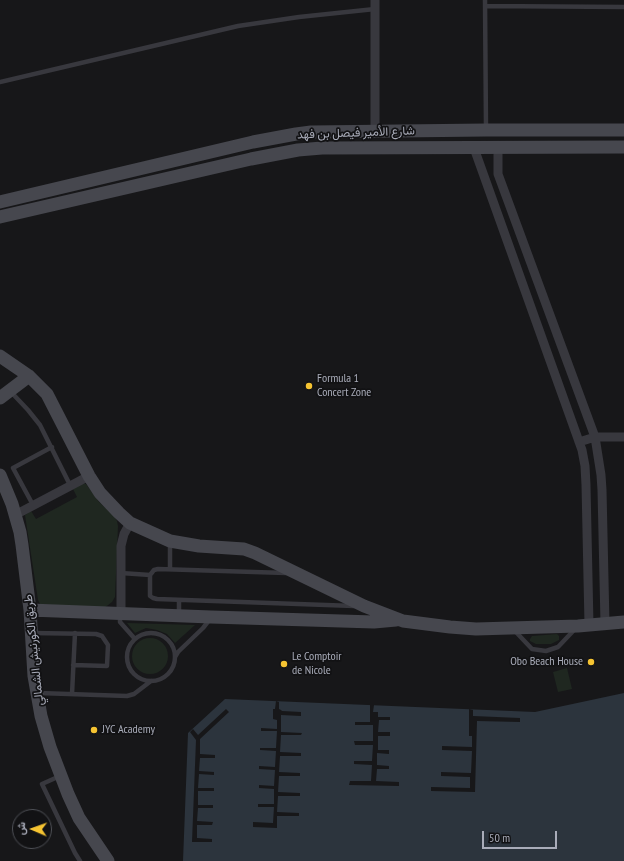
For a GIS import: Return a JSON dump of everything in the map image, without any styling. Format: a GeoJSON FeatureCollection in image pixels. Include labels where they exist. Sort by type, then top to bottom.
{"type":"FeatureCollection","features":[{"type":"Feature","properties":{"kind":"main road","name":"شارع الأمير فيصل بن فهد"},"geometry":{"type":"LineString","coordinates":[[0,202],[270,138],[311,132],[624,130]]}},
{"type":"Feature","properties":{"kind":"main road","name":"شارع الأمير فيصل بن فهد"},"geometry":{"type":"LineString","coordinates":[[0,217],[244,160],[298,150],[322,148],[624,147]]}},
{"type":"Feature","properties":{"kind":"main road"},"geometry":{"type":"LineString","coordinates":[[0,356],[29,376],[47,394],[89,476],[100,493],[118,513],[130,523],[170,541],[199,546],[244,549],[270,559],[364,606],[400,619],[450,627],[476,629],[513,629],[624,622]]}},
{"type":"Feature","properties":{"kind":"main road"},"geometry":{"type":"LineString","coordinates":[[5,394],[29,376]]}},
{"type":"Feature","properties":{"kind":"main road","name":"طريق الكورنيش الشمالي"},"geometry":{"type":"LineString","coordinates":[[0,475],[15,515],[22,545],[30,610],[37,693],[41,716],[60,776],[79,818],[108,861]]}},
{"type":"Feature","properties":{"kind":"main road"},"geometry":{"type":"LineString","coordinates":[[30,610],[374,622],[400,619]]}},
{"type":"Feature","properties":{"kind":"street"},"geometry":{"type":"LineString","coordinates":[[375,4],[375,132]]}},
{"type":"Feature","properties":{"kind":"street"},"geometry":{"type":"LineString","coordinates":[[474,148],[579,442],[585,473],[584,625]]}},
{"type":"Feature","properties":{"kind":"street"},"geometry":{"type":"LineString","coordinates":[[498,148],[498,174],[595,437],[602,490],[606,624]]}},
{"type":"Feature","properties":{"kind":"street"},"geometry":{"type":"LineString","coordinates":[[579,442],[595,437],[624,437]]}},
{"type":"Feature","properties":{"kind":"street"},"geometry":{"type":"LineString","coordinates":[[15,515],[89,476]]}},
{"type":"Feature","properties":{"kind":"street"},"geometry":{"type":"LineString","coordinates":[[120,614],[121,546],[124,534],[130,523]]}},
{"type":"Feature","properties":{"kind":"lane"},"geometry":{"type":"LineString","coordinates":[[486,130],[485,3],[624,7]]}},
{"type":"Feature","properties":{"kind":"lane"},"geometry":{"type":"LineString","coordinates":[[0,82],[238,26],[375,4]]}},
{"type":"Feature","properties":{"kind":"lane"},"geometry":{"type":"LineString","coordinates":[[5,394],[34,417],[52,447],[70,485]]}},
{"type":"Feature","properties":{"kind":"lane"},"geometry":{"type":"LineString","coordinates":[[33,505],[13,468],[52,447]]}},
{"type":"Feature","properties":{"kind":"lane"},"geometry":{"type":"LineString","coordinates":[[170,541],[170,569]]}},
{"type":"Feature","properties":{"kind":"lane"},"geometry":{"type":"LineString","coordinates":[[298,574],[158,569],[154,570],[150,575],[150,596],[153,598],[179,600],[364,606]]}},
{"type":"Feature","properties":{"kind":"lane"},"geometry":{"type":"LineString","coordinates":[[121,573],[150,575]]}},
{"type":"Feature","properties":{"kind":"lane"},"geometry":{"type":"LineString","coordinates":[[179,600],[179,616]]}},
{"type":"Feature","properties":{"kind":"lane"},"geometry":{"type":"LineString","coordinates":[[120,614],[120,622],[135,639]]}},
{"type":"Feature","properties":{"kind":"lane"},"geometry":{"type":"LineString","coordinates":[[174,657],[203,628],[210,617]]}},
{"type":"Feature","properties":{"kind":"lane"},"geometry":{"type":"LineString","coordinates":[[513,629],[532,648],[546,651],[558,647],[584,625]]}},
{"type":"Feature","properties":{"kind":"lane"},"geometry":{"type":"LineString","coordinates":[[31,633],[96,634],[102,636],[108,645],[107,666],[73,665]]}},
{"type":"Feature","properties":{"kind":"lane"},"geometry":{"type":"LineString","coordinates":[[150,633],[158,634],[170,643],[174,657],[170,672],[165,677],[151,681],[142,680],[135,676],[130,670],[127,662],[127,654],[135,639],[150,633]]}},
{"type":"Feature","properties":{"kind":"lane"},"geometry":{"type":"LineString","coordinates":[[72,694],[75,634]]}},
{"type":"Feature","properties":{"kind":"lane"},"geometry":{"type":"LineString","coordinates":[[37,693],[127,696],[134,694],[151,681]]}},
{"type":"Feature","properties":{"kind":"lane"},"geometry":{"type":"LineString","coordinates":[[60,776],[42,784],[80,861]]}},
{"type":"Feature","properties":{"kind":"shaded area"},"geometry":{"type":"Polygon","coordinates":[[[83,483],[86,484],[99,502],[113,515],[117,521],[115,597],[112,602],[103,609],[40,604],[38,600],[25,515],[31,511],[36,519],[77,497],[73,489],[83,483]]]}},
{"type":"Feature","properties":{"kind":"shaded area"},"geometry":{"type":"Polygon","coordinates":[[[127,623],[195,625],[175,643],[167,634],[157,630],[146,628],[135,633],[127,623]]]}},
{"type":"Feature","properties":{"kind":"shaded area"},"geometry":{"type":"Polygon","coordinates":[[[557,634],[559,636],[559,640],[551,644],[536,644],[530,641],[532,636],[557,634]]]}},
{"type":"Feature","properties":{"kind":"shaded area"},"geometry":{"type":"Polygon","coordinates":[[[154,638],[163,643],[167,649],[167,663],[163,669],[154,674],[146,674],[137,669],[133,663],[132,652],[137,643],[143,639],[154,638]]]}},
{"type":"Feature","properties":{"kind":"shaded area"},"geometry":{"type":"Polygon","coordinates":[[[567,668],[572,689],[558,692],[553,672],[567,668]]]}},
{"type":"Feature","properties":{"kind":"shaded area"},"geometry":{"type":"Polygon","coordinates":[[[624,693],[624,861],[183,861],[188,733],[225,699],[535,712],[624,693]]]}},
{"type":"Feature","properties":{"kind":"pier"},"geometry":{"type":"Polygon","coordinates":[[[276,701],[279,702],[279,709],[282,711],[301,712],[301,716],[281,715],[281,732],[302,733],[301,735],[281,735],[280,752],[301,753],[301,756],[280,756],[279,772],[300,773],[300,776],[279,776],[278,792],[300,793],[300,796],[278,796],[277,812],[299,813],[299,816],[277,816],[277,828],[253,827],[253,822],[273,823],[274,807],[258,807],[258,804],[274,804],[274,789],[259,788],[259,785],[274,786],[275,770],[259,769],[259,766],[275,767],[276,751],[260,750],[260,748],[276,748],[277,731],[261,731],[261,728],[277,729],[277,720],[273,719],[273,709],[275,709],[276,701]]]}},
{"type":"Feature","properties":{"kind":"pier"},"geometry":{"type":"Polygon","coordinates":[[[370,705],[374,705],[373,712],[378,712],[378,717],[390,717],[390,720],[379,720],[378,732],[390,732],[390,736],[378,736],[378,750],[389,750],[389,754],[377,753],[377,765],[389,766],[389,769],[377,769],[376,781],[399,782],[399,786],[349,785],[350,781],[371,781],[372,765],[354,764],[354,761],[372,761],[373,745],[355,745],[354,741],[373,741],[373,725],[355,725],[355,722],[370,722],[370,705]]]}},
{"type":"Feature","properties":{"kind":"pier"},"geometry":{"type":"Polygon","coordinates":[[[226,709],[229,712],[200,739],[200,754],[215,755],[215,758],[200,758],[199,771],[214,772],[214,775],[199,774],[198,788],[214,788],[214,791],[198,791],[198,805],[213,805],[213,808],[198,808],[197,821],[213,822],[212,825],[197,825],[197,838],[212,839],[212,842],[192,842],[196,740],[190,732],[193,729],[198,735],[226,709]]]}},
{"type":"Feature","properties":{"kind":"pier"},"geometry":{"type":"Polygon","coordinates":[[[469,709],[473,710],[473,716],[520,718],[520,722],[477,721],[475,792],[431,791],[431,787],[470,788],[470,777],[441,776],[441,772],[471,773],[472,751],[442,750],[442,746],[472,747],[472,736],[469,736],[469,709]]]}},
{"type":"Feature","properties":{"kind":"place","name":"Formula 1 Concert Zone"},"geometry":{"type":"Point","coordinates":[309,386]}},
{"type":"Feature","properties":{"kind":"place","name":"Obo Beach House"},"geometry":{"type":"Point","coordinates":[591,662]}},
{"type":"Feature","properties":{"kind":"place","name":"Le Comptoir de Nicole"},"geometry":{"type":"Point","coordinates":[284,664]}},
{"type":"Feature","properties":{"kind":"place","name":"JYC Academy"},"geometry":{"type":"Point","coordinates":[94,730]}}]}
